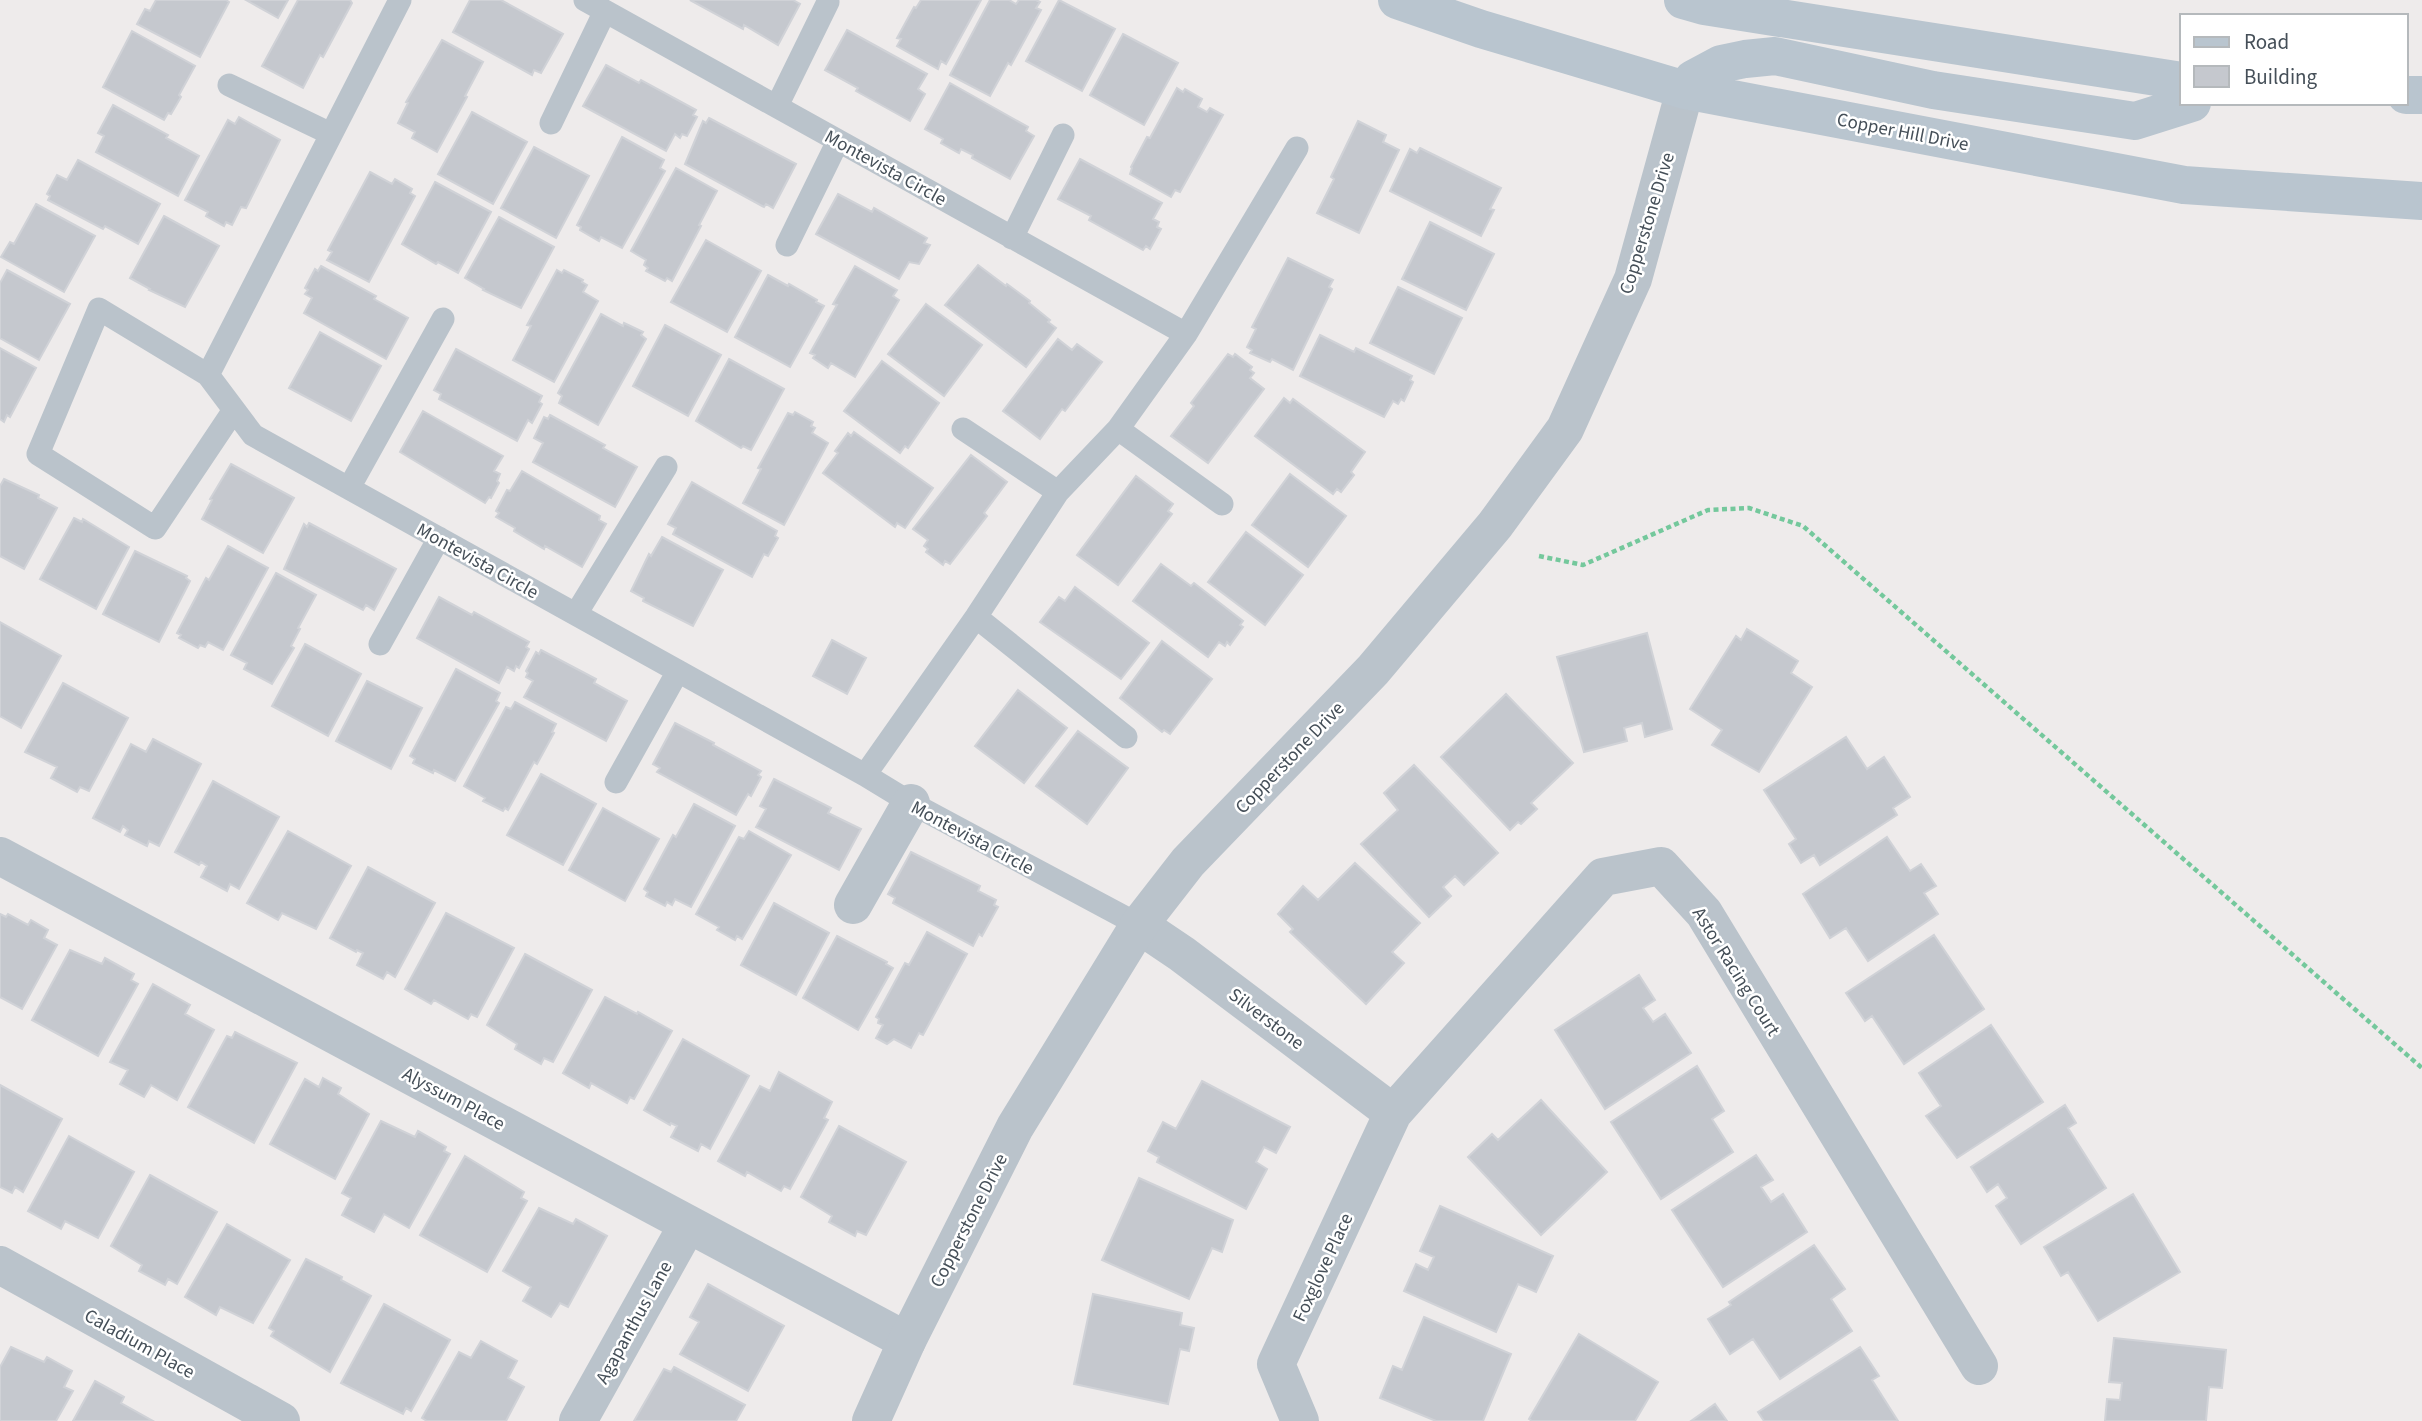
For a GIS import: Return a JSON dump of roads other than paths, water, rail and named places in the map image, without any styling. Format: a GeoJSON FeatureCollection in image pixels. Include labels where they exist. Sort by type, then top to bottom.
{"type":"FeatureCollection","features":[{"type":"Feature","properties":{"kind":"main road","name":"Copper Hill Drive"},"geometry":{"type":"LineString","coordinates":[[1397,0],[1481,29],[1685,90],[2184,185],[2422,201]]}},
{"type":"Feature","properties":{"kind":"main road"},"geometry":{"type":"LineString","coordinates":[[1684,0],[1718,8],[2180,81]]}},
{"type":"Feature","properties":{"kind":"main road"},"geometry":{"type":"LineString","coordinates":[[1685,90],[1693,79],[1721,64],[1774,56],[1933,90],[2135,121],[2186,105]]}},
{"type":"Feature","properties":{"kind":"street","name":"Copperstone Drive"},"geometry":{"type":"LineString","coordinates":[[871,1421],[907,1341],[1015,1127],[1139,925],[1188,862],[1373,670],[1495,525],[1565,429],[1633,279],[1685,90]]}},
{"type":"Feature","properties":{"kind":"street"},"geometry":{"type":"LineString","coordinates":[[853,905],[911,803]]}},
{"type":"Feature","properties":{"kind":"street","name":"Alyssum Place"},"geometry":{"type":"LineString","coordinates":[[0,856],[907,1341]]}},
{"type":"Feature","properties":{"kind":"street","name":"Astor Racing Court"},"geometry":{"type":"LineString","coordinates":[[1393,1114],[1604,877],[1661,866],[1704,913],[1979,1366]]}},
{"type":"Feature","properties":{"kind":"street","name":"Silverstone"},"geometry":{"type":"LineString","coordinates":[[1139,925],[1393,1114]]}},
{"type":"Feature","properties":{"kind":"street","name":"Foxglove Place"},"geometry":{"type":"LineString","coordinates":[[1300,1421],[1276,1364],[1393,1114]]}},
{"type":"Feature","properties":{"kind":"street","name":"Agapanthus Lane"},"geometry":{"type":"LineString","coordinates":[[578,1421],[688,1224]]}},
{"type":"Feature","properties":{"kind":"street","name":"Caladium Place"},"geometry":{"type":"LineString","coordinates":[[0,1265],[281,1421]]}},
{"type":"Feature","properties":{"kind":"lane"},"geometry":{"type":"LineString","coordinates":[[234,410],[155,528],[38,454],[99,309],[208,375],[400,0]]}},
{"type":"Feature","properties":{"kind":"lane","name":"Montevista Circle"},"geometry":{"type":"LineString","coordinates":[[585,0],[1186,334]]}},
{"type":"Feature","properties":{"kind":"lane"},"geometry":{"type":"LineString","coordinates":[[777,106],[828,2]]}},
{"type":"Feature","properties":{"kind":"lane"},"geometry":{"type":"LineString","coordinates":[[551,123],[606,11]]}},
{"type":"Feature","properties":{"kind":"lane"},"geometry":{"type":"LineString","coordinates":[[229,85],[331,134]]}},
{"type":"Feature","properties":{"kind":"lane"},"geometry":{"type":"LineString","coordinates":[[1012,238],[1063,135]]}},
{"type":"Feature","properties":{"kind":"lane"},"geometry":{"type":"LineString","coordinates":[[787,245],[838,141]]}},
{"type":"Feature","properties":{"kind":"lane"},"geometry":{"type":"LineString","coordinates":[[865,775],[976,617],[1058,492],[1118,429],[1186,334],[1297,148]]}},
{"type":"Feature","properties":{"kind":"lane"},"geometry":{"type":"LineString","coordinates":[[349,488],[443,319]]}},
{"type":"Feature","properties":{"kind":"lane","name":"Montevista Circle"},"geometry":{"type":"LineString","coordinates":[[208,375],[253,435],[911,803],[1139,925]]}},
{"type":"Feature","properties":{"kind":"lane"},"geometry":{"type":"LineString","coordinates":[[963,429],[1058,492]]}},
{"type":"Feature","properties":{"kind":"lane"},"geometry":{"type":"LineString","coordinates":[[1118,429],[1222,505]]}},
{"type":"Feature","properties":{"kind":"lane"},"geometry":{"type":"LineString","coordinates":[[576,614],[666,467]]}},
{"type":"Feature","properties":{"kind":"lane"},"geometry":{"type":"LineString","coordinates":[[380,644],[439,538]]}},
{"type":"Feature","properties":{"kind":"lane"},"geometry":{"type":"LineString","coordinates":[[976,617],[1126,737]]}},
{"type":"Feature","properties":{"kind":"lane"},"geometry":{"type":"LineString","coordinates":[[616,782],[678,671]]}}]}
